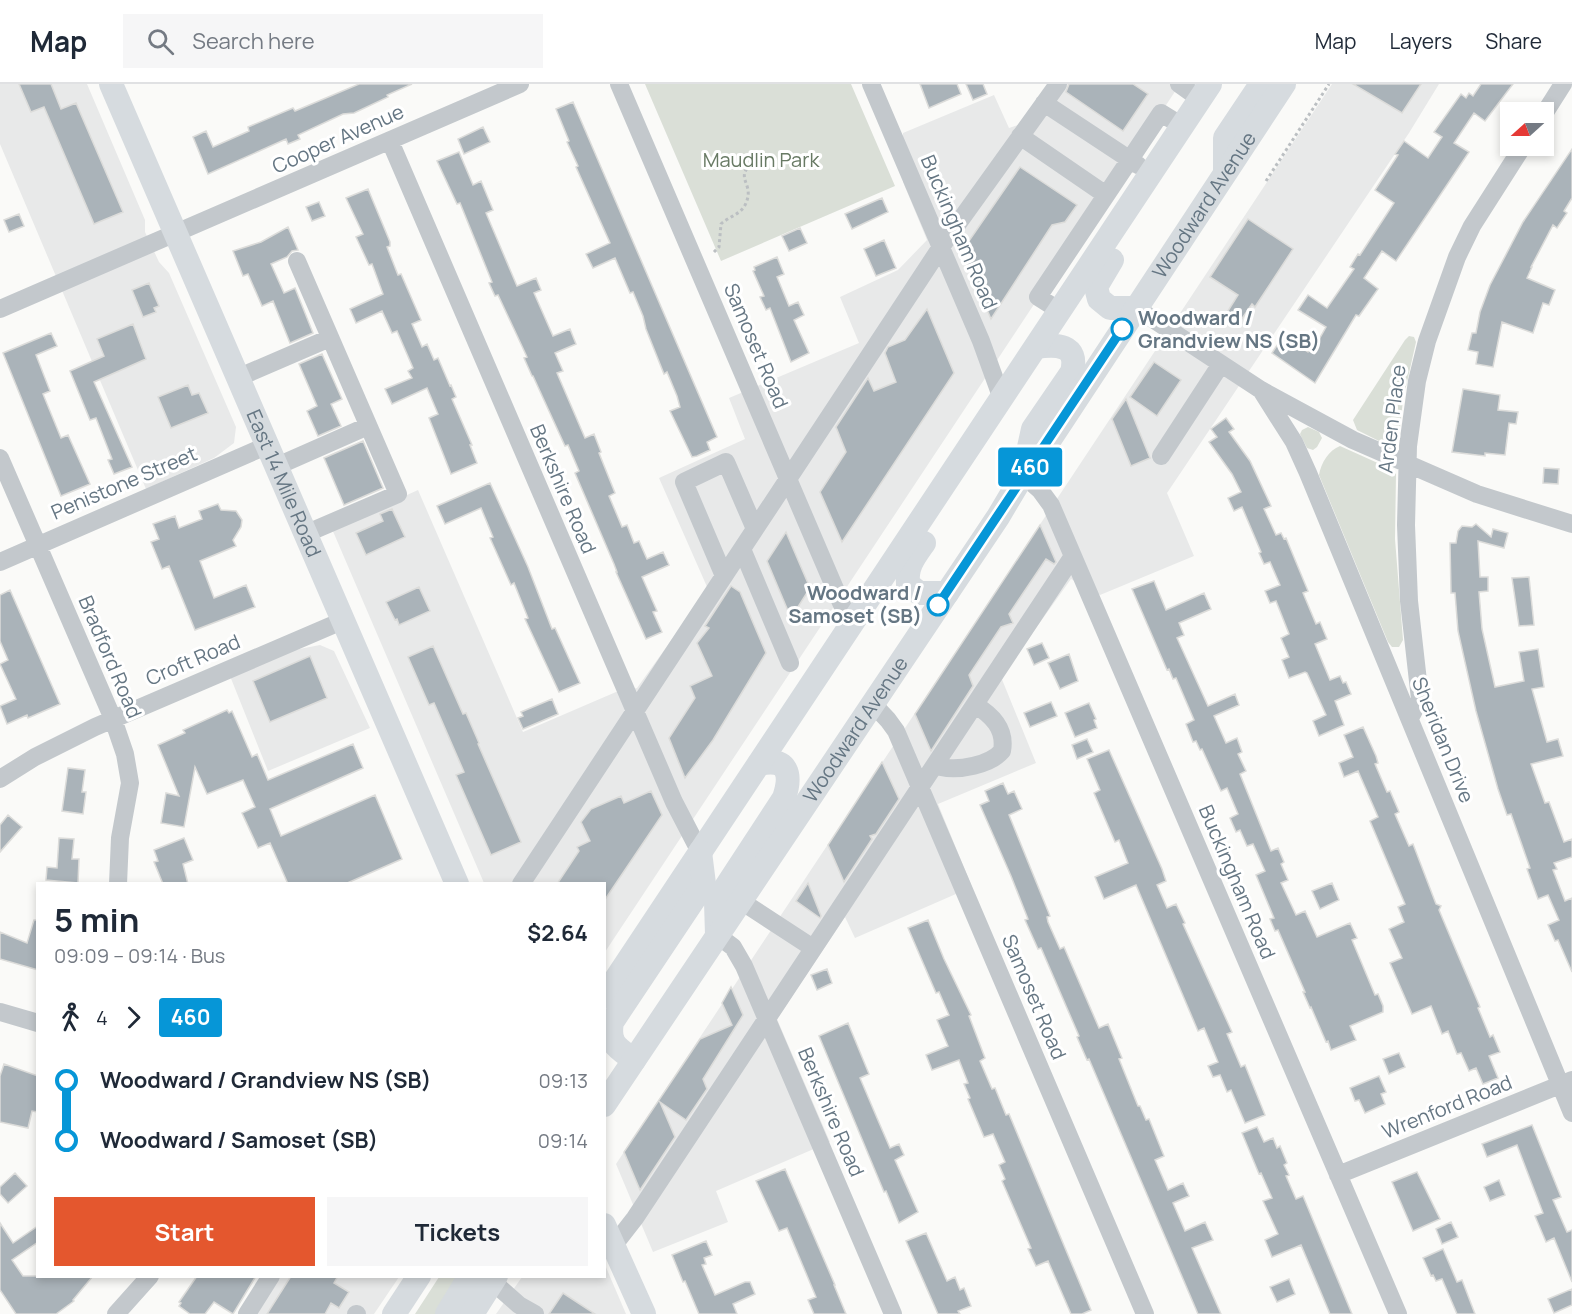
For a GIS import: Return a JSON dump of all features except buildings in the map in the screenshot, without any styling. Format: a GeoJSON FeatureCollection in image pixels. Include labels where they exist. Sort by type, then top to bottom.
{"type":"FeatureCollection","features":[{"type":"Feature","properties":{"kind":"main road","name":"East 14 Mile Road"},"geometry":{"type":"LineString","coordinates":[[111,84],[270,457],[456,882]]}},
{"type":"Feature","properties":{"kind":"main road"},"geometry":{"type":"LineString","coordinates":[[1225,172],[1225,138],[1261,84]]}},
{"type":"Feature","properties":{"kind":"main road","name":"Woodward Avenue"},"geometry":{"type":"LineString","coordinates":[[606,1102],[999,517],[1023,476],[1045,447],[1284,84]]}},
{"type":"Feature","properties":{"kind":"main road"},"geometry":{"type":"LineString","coordinates":[[606,993],[1060,312],[1148,162],[1182,126],[1205,92]]}},
{"type":"Feature","properties":{"kind":"main road"},"geometry":{"type":"LineString","coordinates":[[1136,308],[1110,308],[1104,305],[1099,299],[1096,287],[1161,178],[1148,162]]}},
{"type":"Feature","properties":{"kind":"main road"},"geometry":{"type":"LineString","coordinates":[[1023,476],[1033,429],[1072,372],[1073,366],[1071,355],[1062,346],[1057,344],[1036,347]]}},
{"type":"Feature","properties":{"kind":"main road"},"geometry":{"type":"LineString","coordinates":[[947,593],[925,593],[913,590],[908,584],[909,565],[1005,425],[1006,413],[1002,399]]}},
{"type":"Feature","properties":{"kind":"main road"},"geometry":{"type":"LineString","coordinates":[[717,935],[716,902],[784,798],[789,783],[784,767],[778,762],[770,761],[759,764]]}},
{"type":"Feature","properties":{"kind":"main road"},"geometry":{"type":"LineString","coordinates":[[634,1060],[612,1041],[610,1033],[612,1022],[704,884],[700,852]]}},
{"type":"Feature","properties":{"kind":"main road"},"geometry":{"type":"LineString","coordinates":[[609,1235],[644,1314]]}},
{"type":"Feature","properties":{"kind":"main road"},"geometry":{"type":"LineString","coordinates":[[394,1314],[418,1278]]}},
{"type":"Feature","properties":{"kind":"main road"},"geometry":{"type":"LineString","coordinates":[[447,1314],[486,1278]]}},
{"type":"Feature","properties":{"kind":"main road"},"geometry":{"type":"LineString","coordinates":[[472,1314],[486,1278]]}},
{"type":"Feature","properties":{"kind":"street","name":"Cooper Avenue"},"geometry":{"type":"LineString","coordinates":[[0,309],[520,84]]}},
{"type":"Feature","properties":{"kind":"street","name":"Samoset Road"},"geometry":{"type":"LineString","coordinates":[[619,84],[851,626]]}},
{"type":"Feature","properties":{"kind":"street","name":"Buckingham Road"},"geometry":{"type":"LineString","coordinates":[[871,84],[981,341],[1002,399]]}},
{"type":"Feature","properties":{"kind":"street"},"geometry":{"type":"LineString","coordinates":[[522,882],[941,247],[1058,84]]}},
{"type":"Feature","properties":{"kind":"street"},"geometry":{"type":"LineString","coordinates":[[1179,84],[1205,92]]}},
{"type":"Feature","properties":{"kind":"street"},"geometry":{"type":"LineString","coordinates":[[1552,102],[1563,84]]}},
{"type":"Feature","properties":{"kind":"street"},"geometry":{"type":"LineString","coordinates":[[1044,103],[1148,162]]}},
{"type":"Feature","properties":{"kind":"street"},"geometry":{"type":"LineString","coordinates":[[1060,312],[1038,297],[1106,195],[1148,162],[1161,113],[1182,126]]}},
{"type":"Feature","properties":{"kind":"street"},"geometry":{"type":"LineString","coordinates":[[1020,136],[1106,195]]}},
{"type":"Feature","properties":{"kind":"street","name":"Berkshire Road"},"geometry":{"type":"LineString","coordinates":[[390,141],[674,802],[700,852]]}},
{"type":"Feature","properties":{"kind":"street","name":"Arden Place"},"geometry":{"type":"LineString","coordinates":[[1410,718],[1420,699],[1407,560],[1407,465],[1417,381],[1441,297],[1457,257],[1472,226],[1517,156]]}},
{"type":"Feature","properties":{"kind":"street"},"geometry":{"type":"LineString","coordinates":[[297,261],[398,494],[305,534]]}},
{"type":"Feature","properties":{"kind":"street"},"geometry":{"type":"LineString","coordinates":[[1136,308],[1261,390],[1353,440],[1477,494],[1572,524]]}},
{"type":"Feature","properties":{"kind":"street"},"geometry":{"type":"LineString","coordinates":[[237,378],[330,338]]}},
{"type":"Feature","properties":{"kind":"street"},"geometry":{"type":"LineString","coordinates":[[1161,456],[1221,364]]}},
{"type":"Feature","properties":{"kind":"street","name":"Sheridan Drive"},"geometry":{"type":"LineString","coordinates":[[1261,390],[1294,442],[1566,1082],[1572,1113]]}},
{"type":"Feature","properties":{"kind":"street","name":"Penistone Street"},"geometry":{"type":"LineString","coordinates":[[0,562],[37,545],[270,457],[369,426]]}},
{"type":"Feature","properties":{"kind":"street","name":"Bradford Road"},"geometry":{"type":"LineString","coordinates":[[0,458],[113,719],[125,754],[130,783],[120,838],[118,882]]}},
{"type":"Feature","properties":{"kind":"street"},"geometry":{"type":"LineString","coordinates":[[724,576],[684,482],[726,462],[755,529]]}},
{"type":"Feature","properties":{"kind":"street","name":"Buckingham Road"},"geometry":{"type":"LineString","coordinates":[[1023,476],[1040,489],[1051,505],[1398,1314]]}},
{"type":"Feature","properties":{"kind":"street"},"geometry":{"type":"LineString","coordinates":[[742,549],[790,663]]}},
{"type":"Feature","properties":{"kind":"street"},"geometry":{"type":"LineString","coordinates":[[609,1235],[635,1218],[1073,556]]}},
{"type":"Feature","properties":{"kind":"street","name":"Croft Road"},"geometry":{"type":"LineString","coordinates":[[0,779],[58,744],[342,621]]}},
{"type":"Feature","properties":{"kind":"street","name":"Samoset Road"},"geometry":{"type":"LineString","coordinates":[[872,704],[896,731],[1145,1314]]}},
{"type":"Feature","properties":{"kind":"street"},"geometry":{"type":"LineString","coordinates":[[937,762],[941,767],[952,768],[985,761],[1002,751],[1000,732],[995,720],[989,713],[975,705]]}},
{"type":"Feature","properties":{"kind":"street"},"geometry":{"type":"LineString","coordinates":[[741,901],[813,948]]}},
{"type":"Feature","properties":{"kind":"street","name":"Berkshire Road"},"geometry":{"type":"LineString","coordinates":[[717,935],[733,947],[739,955],[893,1314]]}},
{"type":"Feature","properties":{"kind":"street"},"geometry":{"type":"LineString","coordinates":[[0,1012],[36,1022]]}},
{"type":"Feature","properties":{"kind":"street","name":"Wrenford Road"},"geometry":{"type":"LineString","coordinates":[[1338,1175],[1566,1082]]}},
{"type":"Feature","properties":{"kind":"street"},"geometry":{"type":"LineString","coordinates":[[116,1314],[148,1278]]}},
{"type":"Feature","properties":{"kind":"street"},"geometry":{"type":"LineString","coordinates":[[247,1314],[270,1278]]}},
{"type":"Feature","properties":{"kind":"street"},"geometry":{"type":"LineString","coordinates":[[486,1278],[519,1305],[535,1314]]}},
{"type":"Feature","properties":{"kind":"path"},"geometry":{"type":"LineString","coordinates":[[1266,181],[1329,84]]}},
{"type":"Feature","properties":{"kind":"path"},"geometry":{"type":"LineString","coordinates":[[714,252],[719,247],[721,224],[741,210],[747,201],[745,169],[748,164],[763,154]]}},
{"type":"Feature","properties":{"kind":"shaded area"},"geometry":{"type":"Polygon","coordinates":[[[0,84],[87,84],[145,220],[145,232],[159,262],[169,273],[236,427],[234,443],[214,458],[146,489],[0,144],[0,84]]]}},
{"type":"Feature","properties":{"kind":"shaded area"},"geometry":{"type":"Polygon","coordinates":[[[1048,84],[1180,84],[606,950],[606,882],[484,882],[332,529],[418,490],[523,732],[616,692],[637,688],[708,589],[659,478],[745,439],[729,398],[859,343],[840,297],[898,270],[927,240],[903,182],[903,133],[994,95],[1009,128],[1018,125],[1048,84]]]}},
{"type":"Feature","properties":{"kind":"shaded area"},"geometry":{"type":"Polygon","coordinates":[[[1332,84],[1439,84],[1409,133],[1167,493],[1194,556],[1100,595],[1071,579],[1001,677],[1036,763],[938,804],[972,887],[855,938],[845,917],[777,1019],[830,1142],[716,1191],[728,1222],[653,1252],[616,1164],[1332,84]]]}},
{"type":"Feature","properties":{"kind":"shaded area"},"geometry":{"type":"Polygon","coordinates":[[[320,645],[334,651],[370,728],[268,771],[230,676],[284,652],[320,645]]]}},
{"type":"Feature","properties":{"kind":"shaded area"},"geometry":{"type":"Polygon","coordinates":[[[606,1267],[626,1314],[496,1314],[521,1278],[606,1278],[606,1267]]]}},
{"type":"Feature","properties":{"kind":"shaded area"},"geometry":{"type":"Polygon","coordinates":[[[277,1278],[398,1278],[374,1314],[252,1314],[277,1278]]]}},
{"type":"Feature","properties":{"kind":"green space","name":"Maudlin Park"},"geometry":{"type":"Polygon","coordinates":[[[645,84],[851,84],[895,186],[721,261],[645,84]]]}},
{"type":"Feature","properties":{"kind":"green space"},"geometry":{"type":"Polygon","coordinates":[[[1409,336],[1414,337],[1416,342],[1403,400],[1399,436],[1396,442],[1385,444],[1357,430],[1353,420],[1409,336]]]}},
{"type":"Feature","properties":{"kind":"green space"},"geometry":{"type":"Polygon","coordinates":[[[1308,427],[1319,432],[1322,438],[1313,450],[1307,448],[1300,434],[1308,427]]]}},
{"type":"Feature","properties":{"kind":"green space"},"geometry":{"type":"Polygon","coordinates":[[[1340,446],[1391,469],[1396,474],[1395,539],[1403,640],[1399,647],[1392,647],[1388,642],[1319,475],[1326,458],[1340,446]]]}},
{"type":"Feature","properties":{"kind":"green space"},"geometry":{"type":"Polygon","coordinates":[[[438,1278],[460,1278],[436,1314],[415,1314],[438,1278]]]}},
{"type":"Feature","properties":{"kind":"bus line","name":"460"},"geometry":{"type":"LineString","coordinates":[[938,605],[999,517],[1023,476],[1045,447],[1122,329]]}},
{"type":"Feature","properties":{"kind":"place","name":"Woodward / Grandview NS (SB)"},"geometry":{"type":"Point","coordinates":[1122,329]}},
{"type":"Feature","properties":{"kind":"place","name":"Woodward / Samoset (SB)"},"geometry":{"type":"Point","coordinates":[938,605]}}]}
